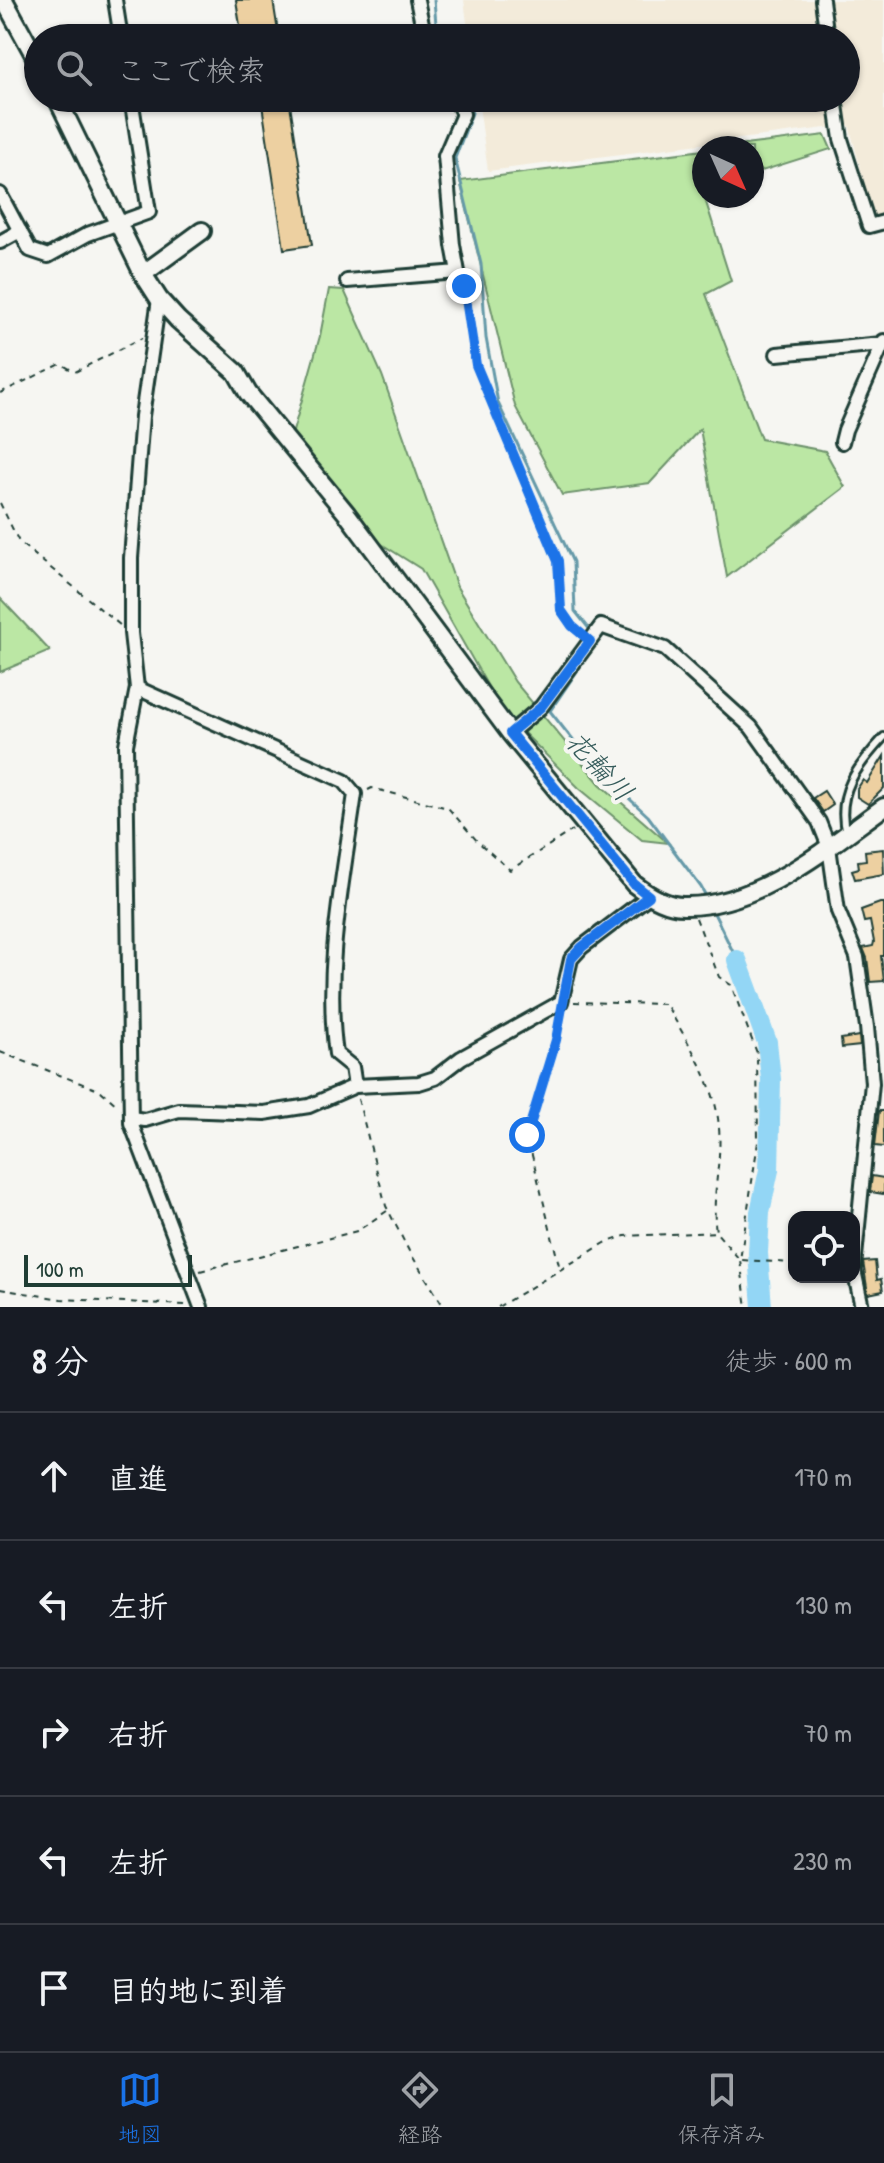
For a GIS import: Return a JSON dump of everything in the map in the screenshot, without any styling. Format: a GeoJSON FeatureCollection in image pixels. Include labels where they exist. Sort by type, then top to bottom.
{"type":"FeatureCollection","features":[{"type":"Feature","properties":{"kind":"street"},"geometry":{"type":"LineString","coordinates":[[4,0],[24,36]]}},
{"type":"Feature","properties":{"kind":"street"},"geometry":{"type":"LineString","coordinates":[[115,0],[119,24]]}},
{"type":"Feature","properties":{"kind":"street"},"geometry":{"type":"LineString","coordinates":[[417,0],[422,24]]}},
{"type":"Feature","properties":{"kind":"street"},"geometry":{"type":"LineString","coordinates":[[822,0],[825,24]]}},
{"type":"Feature","properties":{"kind":"street"},"geometry":{"type":"LineString","coordinates":[[64,112],[143,274],[159,299],[236,372],[248,393],[347,514],[510,733],[634,884],[649,896],[682,907],[715,902],[751,891],[790,873],[884,807]]}},
{"type":"Feature","properties":{"kind":"street"},"geometry":{"type":"LineString","coordinates":[[0,194],[30,250],[48,256],[88,234],[149,212],[133,112]]}},
{"type":"Feature","properties":{"kind":"street"},"geometry":{"type":"LineString","coordinates":[[347,281],[458,272],[445,156],[462,112]]}},
{"type":"Feature","properties":{"kind":"street"},"geometry":{"type":"LineString","coordinates":[[837,112],[841,139],[869,226],[884,222]]}},
{"type":"Feature","properties":{"kind":"street"},"geometry":{"type":"LineString","coordinates":[[0,242],[20,231]]}},
{"type":"Feature","properties":{"kind":"street"},"geometry":{"type":"LineString","coordinates":[[143,274],[202,231]]}},
{"type":"Feature","properties":{"kind":"street"},"geometry":{"type":"LineString","coordinates":[[159,299],[137,480],[131,558],[131,633],[137,688],[126,745],[131,1118],[148,1171],[201,1306]]}},
{"type":"Feature","properties":{"kind":"street"},"geometry":{"type":"LineString","coordinates":[[777,354],[882,348],[842,442]]}},
{"type":"Feature","properties":{"kind":"street"},"geometry":{"type":"LineString","coordinates":[[510,733],[541,707],[601,626],[665,649],[751,727],[819,822],[829,847],[838,911],[857,957],[872,1083],[860,1211]]}},
{"type":"Feature","properties":{"kind":"street"},"geometry":{"type":"LineString","coordinates":[[137,688],[344,781],[355,794],[333,955],[332,1020],[336,1054],[352,1067],[355,1086]]}},
{"type":"Feature","properties":{"kind":"street"},"geometry":{"type":"LineString","coordinates":[[131,1118],[145,1120],[179,1110],[264,1113],[309,1106],[355,1086],[419,1083],[435,1078],[461,1058],[561,1002],[571,959],[649,896]]}},
{"type":"Feature","properties":{"kind":"street"},"geometry":{"type":"LineString","coordinates":[[857,1283],[862,1307]]}},
{"type":"Feature","properties":{"kind":"lane"},"geometry":{"type":"LineString","coordinates":[[846,834],[842,820],[844,798],[858,766],[884,737]]}},
{"type":"Feature","properties":{"kind":"path"},"geometry":{"type":"LineString","coordinates":[[458,272],[464,286],[476,365],[558,561],[561,610],[572,626],[590,641]]}},
{"type":"Feature","properties":{"kind":"path"},"geometry":{"type":"LineString","coordinates":[[0,393],[61,364],[75,372],[154,332]]}},
{"type":"Feature","properties":{"kind":"path"},"geometry":{"type":"LineString","coordinates":[[0,503],[19,542],[131,633]]}},
{"type":"Feature","properties":{"kind":"path"},"geometry":{"type":"LineString","coordinates":[[355,794],[372,788],[448,808],[478,842],[510,870],[584,823]]}},
{"type":"Feature","properties":{"kind":"path"},"geometry":{"type":"LineString","coordinates":[[691,905],[719,977],[731,985],[757,1053],[758,1142],[740,1260],[747,1307]]}},
{"type":"Feature","properties":{"kind":"path"},"geometry":{"type":"LineString","coordinates":[[560,1269],[527,1135],[556,1040],[561,1002],[666,1004],[711,1085],[720,1129],[713,1208],[716,1232],[740,1260],[788,1262]]}},
{"type":"Feature","properties":{"kind":"path"},"geometry":{"type":"LineString","coordinates":[[0,1052],[101,1091],[131,1118]]}},
{"type":"Feature","properties":{"kind":"path"},"geometry":{"type":"LineString","coordinates":[[355,1086],[388,1210],[444,1307]]}},
{"type":"Feature","properties":{"kind":"path"},"geometry":{"type":"LineString","coordinates":[[188,1274],[357,1231],[388,1210]]}},
{"type":"Feature","properties":{"kind":"path"},"geometry":{"type":"LineString","coordinates":[[498,1307],[605,1243],[625,1236],[716,1232]]}},
{"type":"Feature","properties":{"kind":"path"},"geometry":{"type":"LineString","coordinates":[[0,1289],[61,1299],[201,1306]]}},
{"type":"Feature","properties":{"kind":"shaded area"},"geometry":{"type":"Polygon","coordinates":[[[464,0],[884,0],[884,215],[873,217],[849,125],[763,136],[692,136],[692,145],[488,171],[480,112],[860,112],[860,24],[467,24],[464,0]]]}},
{"type":"Feature","properties":{"kind":"green space"},"geometry":{"type":"Polygon","coordinates":[[[825,135],[831,149],[764,170],[764,143],[825,135]]]}},
{"type":"Feature","properties":{"kind":"green space"},"geometry":{"type":"Polygon","coordinates":[[[692,152],[692,208],[708,208],[731,281],[706,294],[761,439],[825,451],[845,487],[727,577],[700,429],[650,483],[562,495],[515,406],[460,181],[692,152]]]}},
{"type":"Feature","properties":{"kind":"green space"},"geometry":{"type":"Polygon","coordinates":[[[329,289],[344,290],[382,375],[457,587],[515,682],[600,784],[668,843],[642,840],[579,788],[502,711],[421,569],[372,538],[292,435],[320,336],[329,289]]]}},
{"type":"Feature","properties":{"kind":"green space"},"geometry":{"type":"Polygon","coordinates":[[[0,598],[50,651],[0,672],[0,598]]]}},
{"type":"Feature","properties":{"kind":"building"},"geometry":{"type":"Polygon","coordinates":[[[236,0],[273,0],[277,24],[240,24],[236,0]]]}},
{"type":"Feature","properties":{"kind":"building"},"geometry":{"type":"Polygon","coordinates":[[[263,112],[291,112],[312,245],[284,249],[263,112]]]}},
{"type":"Feature","properties":{"kind":"building"},"geometry":{"type":"Polygon","coordinates":[[[884,756],[884,788],[868,804],[857,797],[857,789],[863,780],[867,783],[884,756]]]}},
{"type":"Feature","properties":{"kind":"building"},"geometry":{"type":"Polygon","coordinates":[[[824,791],[833,805],[823,812],[813,798],[824,791]]]}},
{"type":"Feature","properties":{"kind":"building"},"geometry":{"type":"Polygon","coordinates":[[[883,849],[884,874],[855,879],[852,870],[859,868],[858,861],[866,860],[865,851],[883,849]]]}},
{"type":"Feature","properties":{"kind":"building"},"geometry":{"type":"Polygon","coordinates":[[[884,903],[884,956],[881,956],[884,981],[870,982],[863,948],[873,946],[874,942],[870,921],[864,922],[861,910],[884,903]]]}},
{"type":"Feature","properties":{"kind":"building"},"geometry":{"type":"Polygon","coordinates":[[[859,1036],[860,1046],[842,1048],[841,1039],[859,1036]]]}},
{"type":"Feature","properties":{"kind":"building"},"geometry":{"type":"Polygon","coordinates":[[[879,1111],[884,1111],[884,1147],[875,1146],[879,1111]]]}},
{"type":"Feature","properties":{"kind":"building"},"geometry":{"type":"Polygon","coordinates":[[[872,1176],[884,1178],[884,1194],[870,1192],[872,1176]]]}},
{"type":"Feature","properties":{"kind":"building"},"geometry":{"type":"Polygon","coordinates":[[[875,1261],[877,1280],[881,1279],[883,1291],[868,1294],[863,1262],[875,1261]]]}},
{"type":"Feature","properties":{"kind":"waterway","name":"花輪川"},"geometry":{"type":"LineString","coordinates":[[434,0],[436,24]]}},
{"type":"Feature","properties":{"kind":"waterway","name":"花輪川"},"geometry":{"type":"LineString","coordinates":[[472,112],[455,158],[481,264],[486,338],[498,403],[573,562],[575,611],[591,631]]}},
{"type":"Feature","properties":{"kind":"waterway","name":"花輪川"},"geometry":{"type":"LineString","coordinates":[[597,636],[599,639],[550,711],[590,762],[648,816],[707,898]]}},
{"type":"Feature","properties":{"kind":"waterway","name":"花輪川"},"geometry":{"type":"LineString","coordinates":[[712,909],[737,960]]}},
{"type":"Feature","properties":{"kind":"waterway","name":"花輪川"},"geometry":{"type":"LineString","coordinates":[[737,960],[767,1042],[771,1079],[769,1170],[760,1212],[758,1253],[762,1307]]}},
{"type":"Feature","properties":{"kind":"route"},"geometry":{"type":"LineString","coordinates":[[464,286],[476,365],[558,561],[561,610],[572,626],[590,641],[541,707],[510,733],[634,884],[649,896],[582,947],[571,959],[556,1040],[527,1135]]}}]}
